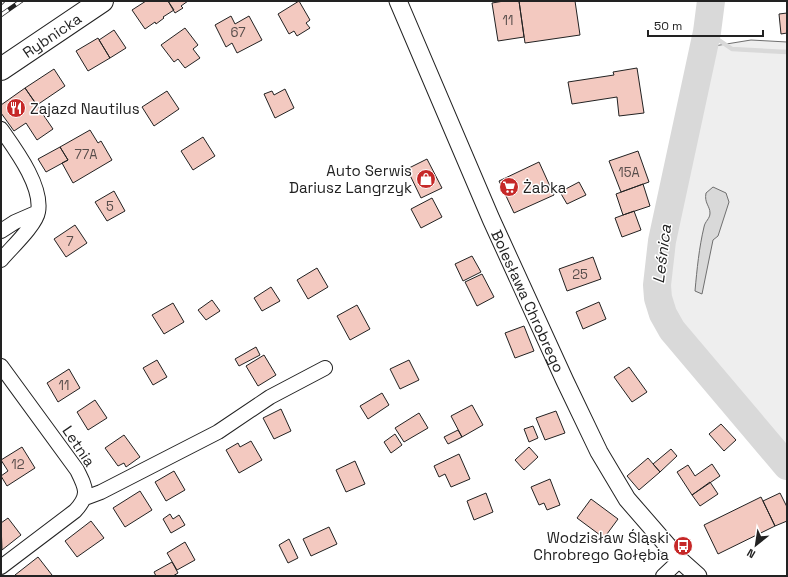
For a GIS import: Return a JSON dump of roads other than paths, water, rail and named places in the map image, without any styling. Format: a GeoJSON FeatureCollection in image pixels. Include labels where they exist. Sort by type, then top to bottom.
{"type":"FeatureCollection","features":[{"type":"Feature","properties":{"kind":"main road","name":"Rybnicka"},"geometry":{"type":"LineString","coordinates":[[1,69],[102,1]]}},
{"type":"Feature","properties":{"kind":"street","name":"Bolesława Chrobrego"},"geometry":{"type":"LineString","coordinates":[[398,1],[498,233],[599,452],[627,499],[680,560],[698,576]]}},
{"type":"Feature","properties":{"kind":"street"},"geometry":{"type":"LineString","coordinates":[[1,129],[25,166],[38,198],[38,212],[30,226],[1,260]]}},
{"type":"Feature","properties":{"kind":"street"},"geometry":{"type":"LineString","coordinates":[[1,231],[15,222],[38,212]]}},
{"type":"Feature","properties":{"kind":"street","name":"Letnia"},"geometry":{"type":"LineString","coordinates":[[1,366],[77,470],[85,488],[85,498]]}},
{"type":"Feature","properties":{"kind":"street"},"geometry":{"type":"LineString","coordinates":[[1,567],[75,511],[85,498],[101,492],[218,432],[270,397],[325,368]]}},
{"type":"Feature","properties":{"kind":"street"},"geometry":{"type":"LineString","coordinates":[[663,576],[680,560]]}},
{"type":"Feature","properties":{"kind":"waterway","name":"Leśnica"},"geometry":{"type":"LineString","coordinates":[[711,1],[707,32],[662,241],[657,285],[658,298],[663,314],[672,330],[787,466]]}},
{"type":"Feature","properties":{"kind":"waterway"},"geometry":{"type":"LineString","coordinates":[[707,32],[732,49],[787,52]]}},
{"type":"Feature","properties":{"kind":"railway"},"geometry":{"type":"LineString","coordinates":[[1,15],[21,1]]}},
{"type":"Feature","properties":{"kind":"place","name":"Zajazd Nautilus"},"geometry":{"type":"Point","coordinates":[16,108]}},
{"type":"Feature","properties":{"kind":"place","name":"Auto Serwis Dariusz Langrzyk"},"geometry":{"type":"Point","coordinates":[426,179]}},
{"type":"Feature","properties":{"kind":"place","name":"Żabka"},"geometry":{"type":"Point","coordinates":[509,187]}},
{"type":"Feature","properties":{"kind":"place","name":"Wodzisław Śląski Chrobrego Gołębia"},"geometry":{"type":"Point","coordinates":[683,546]}}]}
